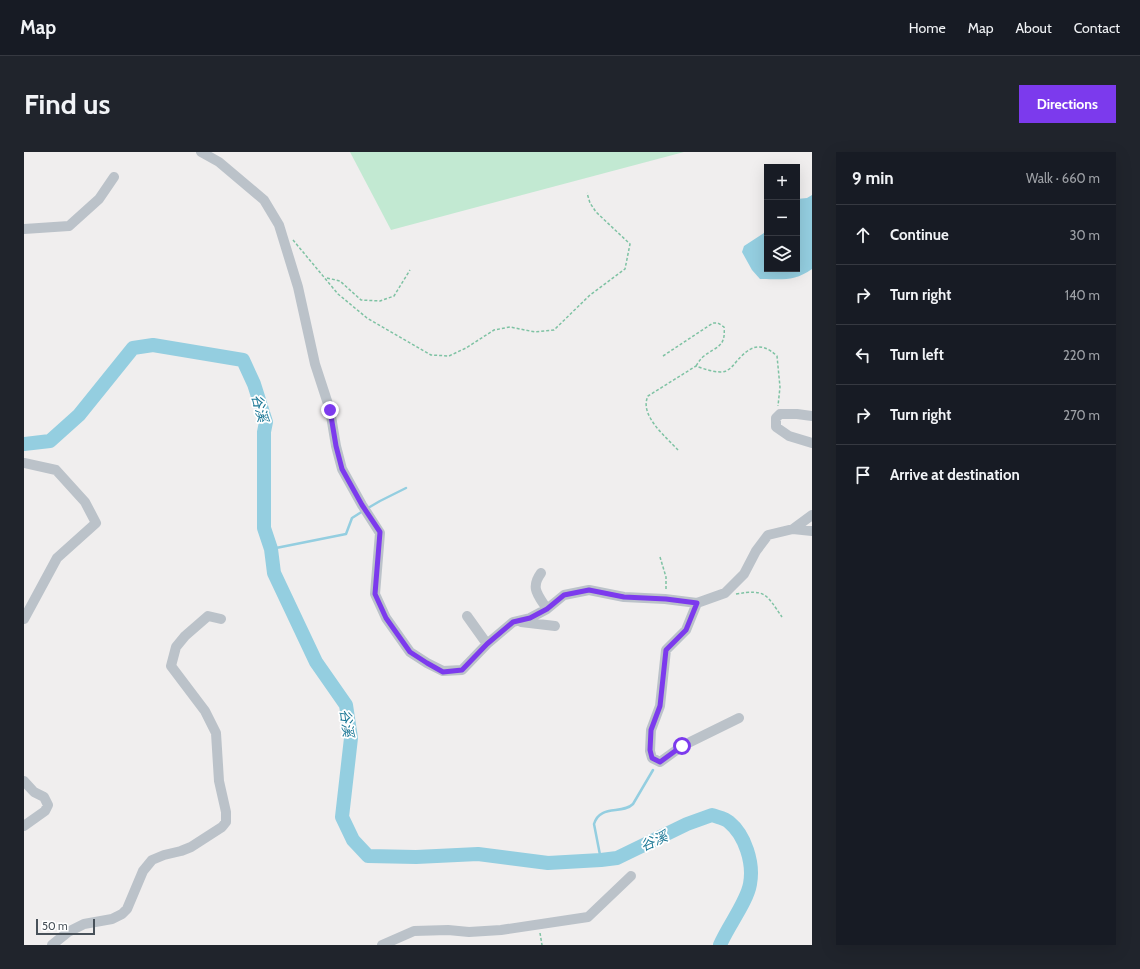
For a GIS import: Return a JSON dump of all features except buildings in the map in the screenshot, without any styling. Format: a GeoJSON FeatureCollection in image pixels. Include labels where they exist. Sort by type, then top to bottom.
{"type":"FeatureCollection","features":[{"type":"Feature","properties":{"kind":"lane"},"geometry":{"type":"LineString","coordinates":[[201,152],[219,162],[264,200],[279,225],[298,287],[315,364],[330,410],[336,446],[342,469],[362,505],[380,532],[375,594],[386,618],[410,652],[427,663],[443,672],[462,670],[487,644],[513,622],[530,618],[547,609],[564,595],[589,590],[624,597],[666,599],[697,603],[725,593],[744,574],[756,551],[768,535],[793,529],[812,531]]}},
{"type":"Feature","properties":{"kind":"lane"},"geometry":{"type":"LineString","coordinates":[[24,229],[69,226],[99,199],[114,177]]}},
{"type":"Feature","properties":{"kind":"lane"},"geometry":{"type":"LineString","coordinates":[[812,416],[780,414],[776,418],[776,427],[789,436],[812,443]]}},
{"type":"Feature","properties":{"kind":"lane"},"geometry":{"type":"LineString","coordinates":[[24,463],[56,470],[85,502],[96,523],[57,558],[24,619]]}},
{"type":"Feature","properties":{"kind":"lane"},"geometry":{"type":"LineString","coordinates":[[793,529],[812,515]]}},
{"type":"Feature","properties":{"kind":"lane"},"geometry":{"type":"LineString","coordinates":[[541,572],[536,580],[535,588],[547,609]]}},
{"type":"Feature","properties":{"kind":"lane"},"geometry":{"type":"LineString","coordinates":[[697,603],[686,630],[666,650],[660,706],[651,730],[650,750],[652,758],[660,762],[682,746],[739,718]]}},
{"type":"Feature","properties":{"kind":"lane"},"geometry":{"type":"LineString","coordinates":[[52,945],[68,932],[84,924],[112,918],[122,914],[127,909],[143,871],[152,860],[191,847],[222,827],[226,822],[226,812],[219,781],[216,733],[205,711],[171,666],[176,647],[185,636],[208,616],[221,618]]}},
{"type":"Feature","properties":{"kind":"lane"},"geometry":{"type":"LineString","coordinates":[[467,616],[487,644]]}},
{"type":"Feature","properties":{"kind":"lane"},"geometry":{"type":"LineString","coordinates":[[513,622],[554,626]]}},
{"type":"Feature","properties":{"kind":"lane"},"geometry":{"type":"LineString","coordinates":[[24,781],[34,792],[44,797],[48,805],[45,810],[24,826]]}},
{"type":"Feature","properties":{"kind":"lane"},"geometry":{"type":"LineString","coordinates":[[382,945],[414,931],[448,930],[469,932],[501,930],[588,917],[631,876]]}},
{"type":"Feature","properties":{"kind":"path"},"geometry":{"type":"LineString","coordinates":[[290,236],[301,247],[338,294],[367,318],[431,355],[449,356],[466,348],[494,330],[510,327],[535,332],[554,330],[590,295],[625,269],[630,244],[596,212],[590,203],[587,193]]}},
{"type":"Feature","properties":{"kind":"path"},"geometry":{"type":"LineString","coordinates":[[326,278],[340,281],[361,300],[380,301],[394,296],[410,270]]}},
{"type":"Feature","properties":{"kind":"path"},"geometry":{"type":"LineString","coordinates":[[663,356],[713,323],[718,323],[724,327],[725,336],[718,348],[702,357],[696,366],[648,396],[646,402],[647,412],[650,419],[678,450]]}},
{"type":"Feature","properties":{"kind":"path"},"geometry":{"type":"LineString","coordinates":[[696,366],[722,372],[729,370],[750,348],[758,347],[770,349],[777,356],[780,387],[776,418]]}},
{"type":"Feature","properties":{"kind":"path"},"geometry":{"type":"LineString","coordinates":[[660,557],[666,577],[666,599]]}},
{"type":"Feature","properties":{"kind":"path"},"geometry":{"type":"LineString","coordinates":[[732,595],[752,592],[761,593],[770,600],[782,618]]}},
{"type":"Feature","properties":{"kind":"path"},"geometry":{"type":"LineString","coordinates":[[539,924],[542,945]]}},
{"type":"Feature","properties":{"kind":"green space"},"geometry":{"type":"Polygon","coordinates":[[[350,152],[684,152],[391,230],[350,152]]]}},
{"type":"Feature","properties":{"kind":"water"},"geometry":{"type":"Polygon","coordinates":[[[812,195],[812,269],[793,278],[760,279],[752,270],[742,252],[744,246],[764,233],[764,272],[800,272],[800,199],[807,198],[812,195]]]}},
{"type":"Feature","properties":{"kind":"waterway","name":"谷溪"},"geometry":{"type":"LineString","coordinates":[[24,444],[50,441],[79,415],[133,348],[153,345],[243,360],[254,384],[266,422],[264,432],[264,528],[271,549],[274,573],[316,662],[346,705],[351,738],[342,817],[353,840],[368,856],[416,857],[478,854],[548,863],[601,860],[617,858],[687,824],[712,815],[729,822],[740,834],[747,850],[751,867],[748,891],[720,945]]}},
{"type":"Feature","properties":{"kind":"waterway"},"geometry":{"type":"LineString","coordinates":[[368,508],[406,488]]}},
{"type":"Feature","properties":{"kind":"waterway"},"geometry":{"type":"LineString","coordinates":[[271,549],[346,534],[352,518],[363,511]]}},
{"type":"Feature","properties":{"kind":"waterway"},"geometry":{"type":"LineString","coordinates":[[601,860],[594,824],[597,818],[606,812],[623,809],[633,804],[653,770]]}},
{"type":"Feature","properties":{"kind":"route"},"geometry":{"type":"LineString","coordinates":[[330,410],[336,446],[342,469],[362,505],[380,532],[375,594],[386,618],[410,652],[443,672],[462,670],[487,644],[513,622],[530,618],[547,609],[564,595],[589,590],[624,597],[666,599],[697,603],[686,630],[666,650],[660,706],[651,730],[650,750],[652,758],[660,762],[682,746]]}}]}
